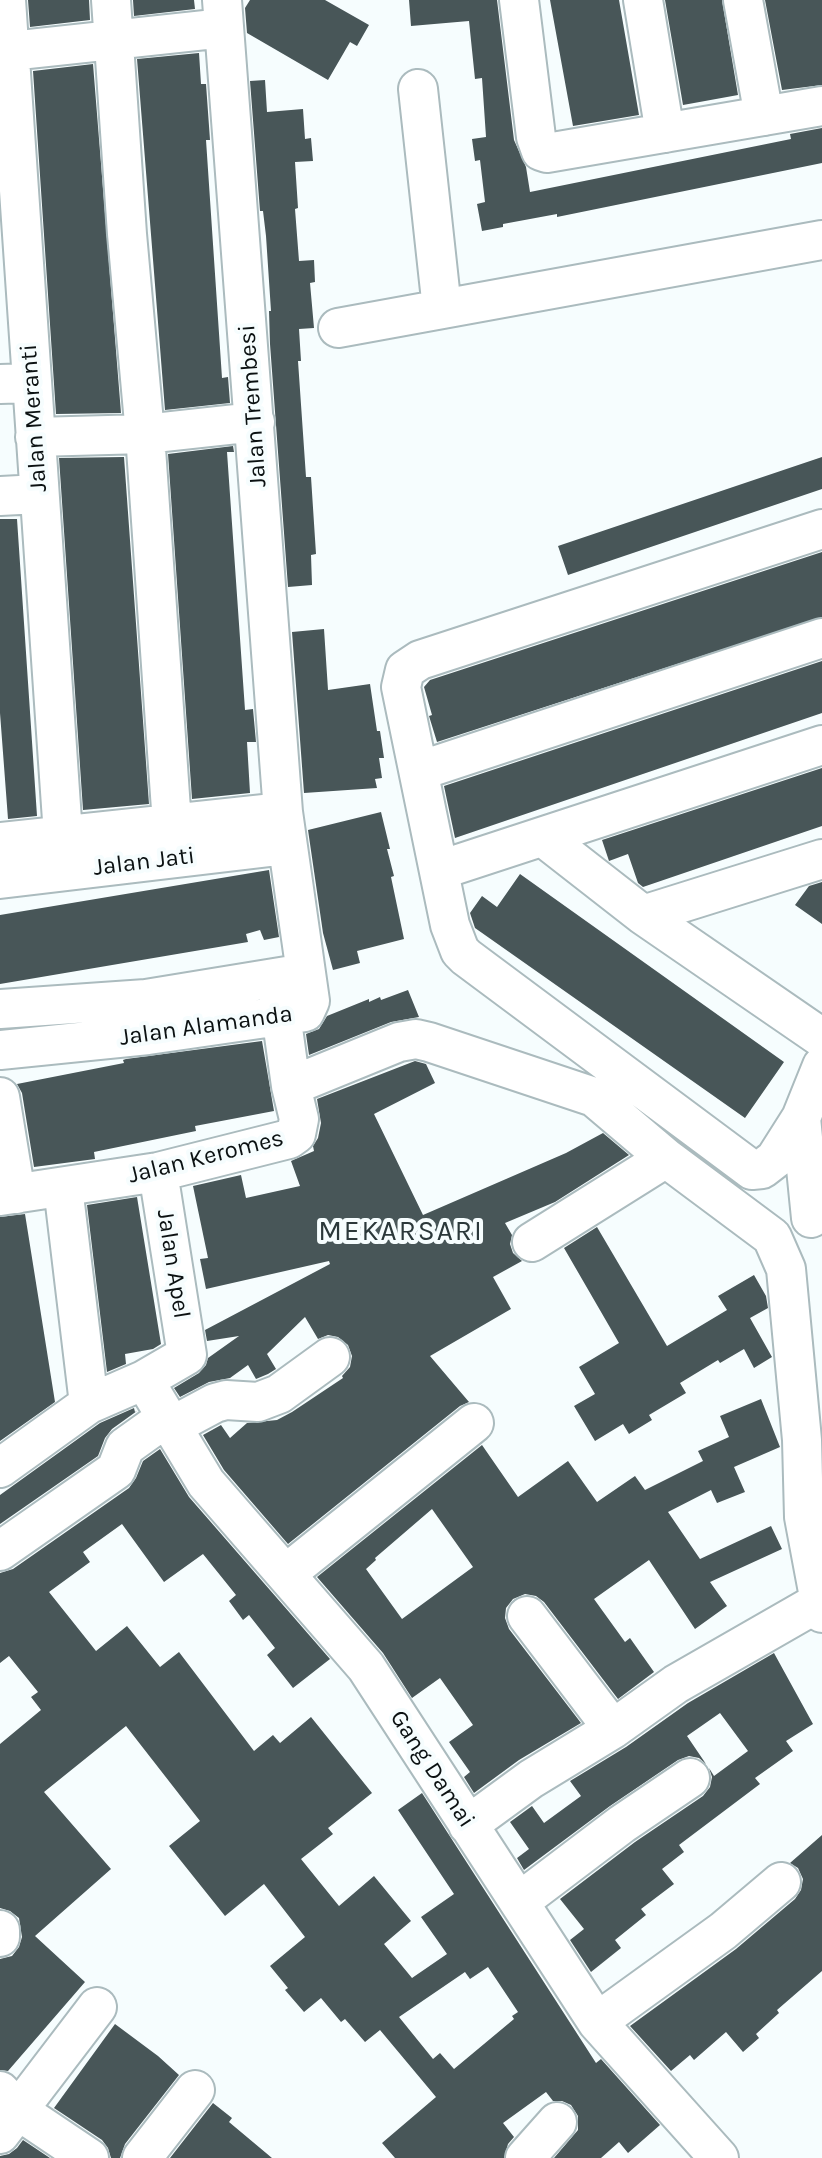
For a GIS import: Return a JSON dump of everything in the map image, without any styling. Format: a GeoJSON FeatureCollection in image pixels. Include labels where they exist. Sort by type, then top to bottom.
{"type":"FeatureCollection","features":[{"type":"Feature","properties":{"kind":"street","name":"Jalan Meranti"},"geometry":{"type":"LineString","coordinates":[[6,0],[4,52],[16,384],[35,437],[63,835]]}},
{"type":"Feature","properties":{"kind":"street"},"geometry":{"type":"LineString","coordinates":[[111,0],[172,824]]}},
{"type":"Feature","properties":{"kind":"street"},"geometry":{"type":"LineString","coordinates":[[519,0],[536,137],[541,151],[553,154],[822,106]]}},
{"type":"Feature","properties":{"kind":"street"},"geometry":{"type":"LineString","coordinates":[[643,0],[665,133]]}},
{"type":"Feature","properties":{"kind":"street"},"geometry":{"type":"LineString","coordinates":[[743,0],[764,116]]}},
{"type":"Feature","properties":{"kind":"street"},"geometry":{"type":"LineString","coordinates":[[4,52],[114,39],[223,14]]}},
{"type":"Feature","properties":{"kind":"street","name":"Jalan Trembesi"},"geometry":{"type":"LineString","coordinates":[[223,14],[285,829],[290,976]]}},
{"type":"Feature","properties":{"kind":"street"},"geometry":{"type":"LineString","coordinates":[[418,89],[442,309]]}},
{"type":"Feature","properties":{"kind":"street"},"geometry":{"type":"LineString","coordinates":[[338,328],[822,240]]}},
{"type":"Feature","properties":{"kind":"street"},"geometry":{"type":"LineString","coordinates":[[35,437],[145,434],[255,422]]}},
{"type":"Feature","properties":{"kind":"street"},"geometry":{"type":"LineString","coordinates":[[0,496],[39,494]]}},
{"type":"Feature","properties":{"kind":"street"},"geometry":{"type":"LineString","coordinates":[[822,529],[420,660],[405,670],[401,687],[450,925],[456,943],[466,957],[752,1170],[762,1169],[775,1159],[801,1118],[822,1066]]}},
{"type":"Feature","properties":{"kind":"street"},"geometry":{"type":"LineString","coordinates":[[419,771],[822,638]]}},
{"type":"Feature","properties":{"kind":"street"},"geometry":{"type":"LineString","coordinates":[[440,870],[822,745]]}},
{"type":"Feature","properties":{"kind":"street","name":"Jalan Jati"},"geometry":{"type":"LineString","coordinates":[[0,842],[172,824],[285,829]]}},
{"type":"Feature","properties":{"kind":"street","name":"Jalan Jati"},"geometry":{"type":"LineString","coordinates":[[0,879],[285,829]]}},
{"type":"Feature","properties":{"kind":"street"},"geometry":{"type":"LineString","coordinates":[[543,837],[643,915],[822,1038]]}},
{"type":"Feature","properties":{"kind":"street"},"geometry":{"type":"LineString","coordinates":[[643,915],[822,859]]}},
{"type":"Feature","properties":{"kind":"street","name":"Jalan Keromes"},"geometry":{"type":"LineString","coordinates":[[0,1097],[8,1195],[158,1172],[289,1139],[296,1134],[299,1119],[280,1016],[290,976]]}},
{"type":"Feature","properties":{"kind":"street","name":"Jalan Alamanda"},"geometry":{"type":"LineString","coordinates":[[0,1050],[147,1017],[290,976]]}},
{"type":"Feature","properties":{"kind":"street","name":"Jalan Alamanda"},"geometry":{"type":"LineString","coordinates":[[0,1009],[147,1017],[280,1016]]}},
{"type":"Feature","properties":{"kind":"street"},"geometry":{"type":"LineString","coordinates":[[291,1086],[399,1042],[416,1039],[594,1097],[666,1158],[772,1237],[786,1269],[812,1440],[804,1517],[820,1607],[676,1684],[613,1729],[531,1779],[468,1825]]}},
{"type":"Feature","properties":{"kind":"street"},"geometry":{"type":"LineString","coordinates":[[772,1237],[817,1216],[801,1118]]}},
{"type":"Feature","properties":{"kind":"street"},"geometry":{"type":"LineString","coordinates":[[532,1242],[666,1158]]}},
{"type":"Feature","properties":{"kind":"street","name":"Jalan Apel"},"geometry":{"type":"LineString","coordinates":[[144,1380],[187,1355],[158,1172]]}},
{"type":"Feature","properties":{"kind":"street"},"geometry":{"type":"LineString","coordinates":[[63,1187],[89,1404]]}},
{"type":"Feature","properties":{"kind":"street"},"geometry":{"type":"LineString","coordinates":[[0,1550],[116,1470],[125,1447],[170,1422],[215,1403],[226,1400],[258,1402],[279,1394],[330,1357]]}},
{"type":"Feature","properties":{"kind":"street"},"geometry":{"type":"LineString","coordinates":[[0,1468],[89,1404],[144,1380]]}},
{"type":"Feature","properties":{"kind":"street","name":"Gang Damai"},"geometry":{"type":"LineString","coordinates":[[144,1380],[206,1483],[366,1667],[597,2022],[719,2158]]}},
{"type":"Feature","properties":{"kind":"street"},"geometry":{"type":"LineString","coordinates":[[287,1573],[474,1423]]}},
{"type":"Feature","properties":{"kind":"street"},"geometry":{"type":"LineString","coordinates":[[527,1616],[613,1729]]}},
{"type":"Feature","properties":{"kind":"street"},"geometry":{"type":"LineString","coordinates":[[519,1902],[585,1850],[690,1778]]}},
{"type":"Feature","properties":{"kind":"street"},"geometry":{"type":"LineString","coordinates":[[597,2022],[723,1931],[781,1882]]}},
{"type":"Feature","properties":{"kind":"street"},"geometry":{"type":"LineString","coordinates":[[0,1930],[0,1937]]}},
{"type":"Feature","properties":{"kind":"street"},"geometry":{"type":"LineString","coordinates":[[89,2158],[6,2112],[97,2007]]}},
{"type":"Feature","properties":{"kind":"street"},"geometry":{"type":"LineString","coordinates":[[142,2158],[195,2090]]}},
{"type":"Feature","properties":{"kind":"street"},"geometry":{"type":"LineString","coordinates":[[525,2158],[557,2122]]}},
{"type":"Feature","properties":{"kind":"building"},"geometry":{"type":"Polygon","coordinates":[[[28,0],[89,0],[90,20],[30,27],[28,0]]]}},
{"type":"Feature","properties":{"kind":"building"},"geometry":{"type":"Polygon","coordinates":[[[133,0],[194,0],[195,9],[134,16],[133,0]]]}},
{"type":"Feature","properties":{"kind":"building"},"geometry":{"type":"Polygon","coordinates":[[[250,0],[325,0],[369,25],[357,46],[350,42],[328,80],[247,33],[245,8],[250,0]]]}},
{"type":"Feature","properties":{"kind":"building"},"geometry":{"type":"Polygon","coordinates":[[[409,0],[497,0],[514,140],[526,167],[530,192],[791,139],[790,134],[822,128],[822,163],[557,217],[557,214],[503,224],[503,227],[482,231],[477,204],[485,202],[480,160],[475,161],[472,139],[486,137],[482,78],[475,79],[469,21],[411,26],[409,0]]]}},
{"type":"Feature","properties":{"kind":"building"},"geometry":{"type":"Polygon","coordinates":[[[550,0],[619,0],[639,115],[573,126],[550,0]]]}},
{"type":"Feature","properties":{"kind":"building"},"geometry":{"type":"Polygon","coordinates":[[[665,0],[722,0],[738,95],[683,105],[665,0]]]}},
{"type":"Feature","properties":{"kind":"building"},"geometry":{"type":"Polygon","coordinates":[[[765,0],[822,0],[822,85],[782,90],[765,0]]]}},
{"type":"Feature","properties":{"kind":"building"},"geometry":{"type":"Polygon","coordinates":[[[199,53],[201,84],[206,84],[210,140],[206,140],[222,378],[228,377],[230,403],[165,410],[137,59],[199,53]]]}},
{"type":"Feature","properties":{"kind":"building"},"geometry":{"type":"Polygon","coordinates":[[[93,64],[121,413],[56,414],[33,71],[93,64]]]}},
{"type":"Feature","properties":{"kind":"building"},"geometry":{"type":"Polygon","coordinates":[[[265,80],[267,112],[303,109],[305,139],[311,138],[313,161],[295,162],[298,208],[295,209],[299,261],[314,260],[315,282],[310,283],[314,328],[299,329],[301,361],[298,361],[306,477],[311,477],[316,554],[311,555],[312,585],[288,587],[270,344],[266,236],[263,211],[260,211],[250,81],[265,80]]]}},
{"type":"Feature","properties":{"kind":"building"},"geometry":{"type":"Polygon","coordinates":[[[233,446],[234,452],[227,452],[245,710],[253,709],[256,742],[247,742],[250,793],[192,799],[168,454],[233,446]]]}},
{"type":"Feature","properties":{"kind":"building"},"geometry":{"type":"Polygon","coordinates":[[[124,457],[149,804],[83,810],[59,458],[124,457]]]}},
{"type":"Feature","properties":{"kind":"building"},"geometry":{"type":"Polygon","coordinates":[[[822,457],[822,489],[568,575],[558,546],[822,457]]]}},
{"type":"Feature","properties":{"kind":"building"},"geometry":{"type":"Polygon","coordinates":[[[0,519],[17,519],[37,816],[8,819],[0,713],[0,519]]]}},
{"type":"Feature","properties":{"kind":"building"},"geometry":{"type":"Polygon","coordinates":[[[822,552],[822,617],[437,742],[424,687],[430,680],[822,552]]]}},
{"type":"Feature","properties":{"kind":"building"},"geometry":{"type":"Polygon","coordinates":[[[324,629],[328,690],[370,684],[384,758],[379,758],[382,778],[375,779],[377,788],[304,793],[292,632],[324,629]]]}},
{"type":"Feature","properties":{"kind":"building"},"geometry":{"type":"Polygon","coordinates":[[[822,661],[822,713],[455,838],[444,786],[822,661]]]}},
{"type":"Feature","properties":{"kind":"building"},"geometry":{"type":"Polygon","coordinates":[[[822,768],[822,826],[643,887],[638,883],[628,854],[609,861],[602,840],[822,768]]]}},
{"type":"Feature","properties":{"kind":"building"},"geometry":{"type":"Polygon","coordinates":[[[381,812],[404,939],[357,951],[360,963],[333,970],[323,933],[308,830],[381,812]]]}},
{"type":"Feature","properties":{"kind":"building"},"geometry":{"type":"Polygon","coordinates":[[[269,870],[279,937],[264,940],[260,930],[246,934],[248,942],[0,984],[0,915],[269,870]]]}},
{"type":"Feature","properties":{"kind":"building"},"geometry":{"type":"Polygon","coordinates":[[[520,874],[784,1062],[745,1118],[475,928],[470,913],[482,896],[497,907],[520,874]]]}},
{"type":"Feature","properties":{"kind":"building"},"geometry":{"type":"Polygon","coordinates":[[[822,882],[822,924],[795,905],[809,886],[822,882]]]}},
{"type":"Feature","properties":{"kind":"building"},"geometry":{"type":"Polygon","coordinates":[[[408,990],[419,1017],[391,1022],[309,1055],[306,1034],[319,1029],[327,1016],[369,999],[369,1002],[380,997],[381,1000],[408,990]]]}},
{"type":"Feature","properties":{"kind":"building"},"geometry":{"type":"Polygon","coordinates":[[[262,1041],[274,1111],[195,1126],[196,1131],[94,1152],[95,1159],[34,1167],[22,1093],[17,1084],[124,1063],[126,1059],[262,1041]]]}},
{"type":"Feature","properties":{"kind":"building"},"geometry":{"type":"Polygon","coordinates":[[[415,1061],[426,1064],[435,1083],[374,1114],[423,1215],[566,1153],[603,1133],[629,1155],[555,1202],[505,1223],[512,1235],[510,1244],[513,1253],[522,1261],[493,1277],[511,1309],[430,1356],[469,1402],[460,1406],[288,1544],[224,1470],[203,1435],[221,1425],[230,1438],[247,1423],[277,1420],[292,1412],[343,1378],[352,1356],[348,1345],[338,1337],[328,1335],[318,1339],[305,1317],[267,1354],[276,1369],[268,1374],[256,1379],[248,1365],[230,1378],[209,1382],[180,1397],[174,1388],[199,1373],[208,1358],[239,1336],[207,1341],[205,1330],[330,1264],[329,1261],[206,1289],[200,1259],[208,1258],[193,1186],[241,1175],[246,1198],[300,1186],[291,1161],[314,1151],[321,1123],[317,1099],[415,1061]]]}},
{"type":"Feature","properties":{"kind":"building"},"geometry":{"type":"Polygon","coordinates":[[[137,1197],[161,1344],[153,1349],[125,1354],[126,1364],[107,1372],[87,1205],[137,1197]]]}},
{"type":"Feature","properties":{"kind":"building"},"geometry":{"type":"Polygon","coordinates":[[[25,1214],[55,1402],[0,1441],[0,1217],[25,1214]]]}},
{"type":"Feature","properties":{"kind":"building"},"geometry":{"type":"Polygon","coordinates":[[[597,1227],[667,1346],[727,1310],[718,1296],[754,1275],[766,1296],[768,1308],[750,1318],[772,1357],[754,1368],[744,1349],[720,1363],[718,1360],[680,1383],[686,1393],[649,1415],[652,1420],[629,1434],[623,1424],[595,1441],[574,1406],[595,1394],[579,1367],[619,1343],[564,1248],[597,1227]]]}},
{"type":"Feature","properties":{"kind":"building"},"geometry":{"type":"Polygon","coordinates":[[[761,1399],[780,1447],[734,1467],[745,1492],[717,1503],[711,1490],[668,1512],[700,1559],[771,1526],[782,1549],[710,1582],[727,1606],[695,1629],[649,1560],[594,1599],[625,1642],[630,1638],[654,1672],[618,1699],[544,1602],[536,1596],[525,1594],[513,1599],[506,1608],[505,1618],[509,1629],[581,1723],[519,1760],[474,1793],[464,1777],[470,1772],[449,1742],[473,1725],[440,1678],[412,1698],[383,1653],[317,1577],[482,1445],[518,1497],[568,1461],[597,1502],[635,1476],[645,1490],[703,1461],[698,1451],[729,1437],[720,1416],[761,1399]],[[432,1509],[366,1569],[402,1619],[473,1567],[432,1509]]]}},
{"type":"Feature","properties":{"kind":"building"},"geometry":{"type":"Polygon","coordinates":[[[134,1408],[137,1411],[105,1438],[98,1456],[0,1524],[0,1495],[100,1423],[134,1408]]]}},
{"type":"Feature","properties":{"kind":"building"},"geometry":{"type":"Polygon","coordinates":[[[160,1449],[189,1497],[330,1659],[293,1688],[267,1655],[275,1648],[249,1615],[243,1620],[229,1601],[236,1595],[203,1554],[164,1582],[122,1524],[83,1552],[90,1562],[49,1592],[96,1651],[127,1626],[160,1667],[179,1652],[254,1751],[273,1735],[280,1743],[311,1717],[372,1793],[328,1828],[333,1834],[301,1859],[339,1906],[374,1876],[411,1921],[384,1944],[412,1978],[447,1954],[421,1917],[454,1894],[398,1810],[422,1793],[596,2063],[601,2059],[660,2125],[628,2153],[619,2142],[601,2158],[554,2158],[578,2130],[578,2116],[571,2105],[553,2101],[546,2092],[503,2123],[514,2137],[508,2144],[504,2158],[395,2158],[382,2143],[436,2097],[380,2030],[365,2042],[345,2019],[341,2022],[321,1998],[304,2012],[285,1990],[288,1988],[270,1966],[305,1937],[264,1884],[225,1916],[169,1846],[200,1821],[126,1726],[44,1792],[111,1869],[35,1936],[85,1982],[8,2071],[0,2070],[0,1959],[12,1956],[22,1937],[19,1918],[0,1908],[0,1744],[41,1710],[31,1697],[38,1692],[9,1656],[0,1663],[0,1573],[13,1569],[129,1488],[143,1461],[160,1449]],[[488,1967],[470,1979],[465,1972],[399,2017],[433,2059],[440,2053],[454,2069],[514,2019],[512,2016],[518,2012],[488,1967]]]}},
{"type":"Feature","properties":{"kind":"building"},"geometry":{"type":"Polygon","coordinates":[[[774,1653],[813,1724],[786,1741],[793,1751],[755,1778],[760,1784],[679,1845],[684,1852],[662,1869],[674,1884],[641,1909],[646,1915],[615,1940],[621,1948],[591,1972],[570,1940],[584,1929],[560,1899],[635,1842],[703,1796],[710,1787],[712,1777],[709,1768],[714,1776],[748,1751],[720,1713],[687,1736],[706,1764],[699,1758],[689,1756],[678,1760],[524,1870],[517,1858],[529,1849],[510,1822],[532,1806],[544,1823],[581,1796],[570,1781],[626,1747],[688,1703],[774,1653]]]}},
{"type":"Feature","properties":{"kind":"building"},"geometry":{"type":"Polygon","coordinates":[[[822,1835],[822,1971],[777,2010],[779,2013],[756,2034],[759,2038],[743,2052],[726,2032],[694,2060],[690,2055],[671,2071],[630,2026],[736,1949],[795,1899],[803,1879],[798,1868],[790,1863],[822,1835]]]}},
{"type":"Feature","properties":{"kind":"building"},"geometry":{"type":"Polygon","coordinates":[[[115,2024],[179,2075],[125,2144],[120,2158],[111,2158],[102,2140],[54,2108],[115,2024]]]}},
{"type":"Feature","properties":{"kind":"building"},"geometry":{"type":"Polygon","coordinates":[[[213,2103],[232,2118],[229,2122],[272,2158],[170,2158],[213,2103]]]}},
{"type":"Feature","properties":{"kind":"building"},"geometry":{"type":"Polygon","coordinates":[[[23,2140],[50,2158],[0,2158],[17,2148],[23,2140]]]}},
{"type":"Feature","properties":{"kind":"district","name":"MEKARSARI"},"geometry":{"type":"Point","coordinates":[401,1232]}}]}
